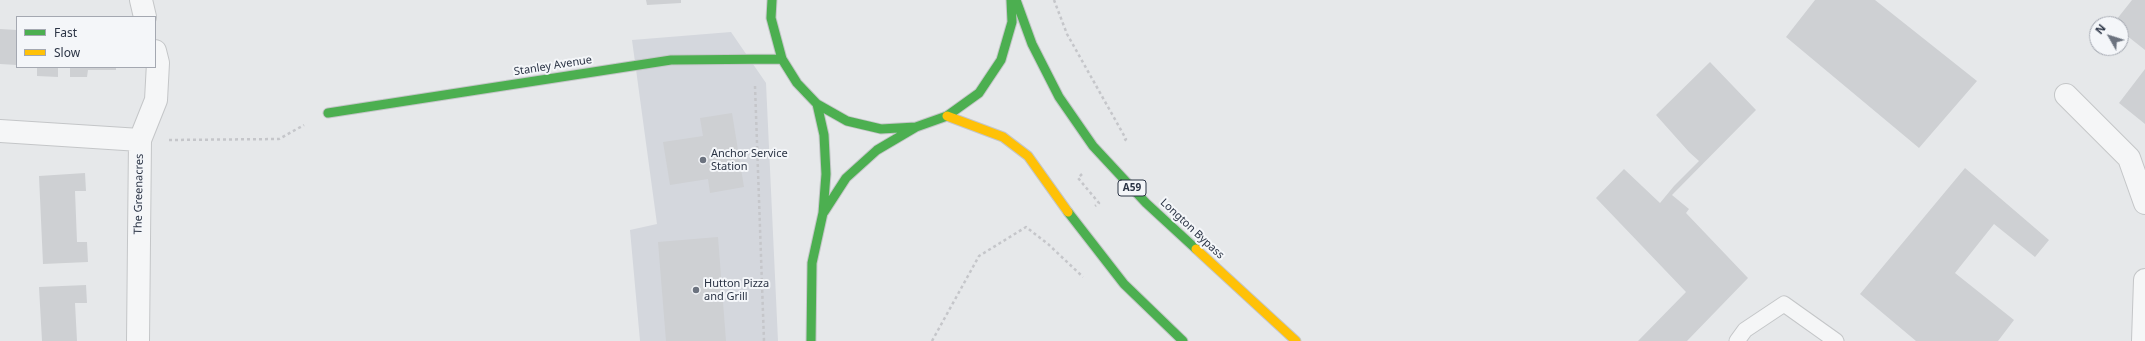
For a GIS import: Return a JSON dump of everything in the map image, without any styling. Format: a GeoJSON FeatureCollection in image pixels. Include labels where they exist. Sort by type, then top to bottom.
{"type":"FeatureCollection","features":[{"type":"Feature","properties":{"kind":"main road"},"geometry":{"type":"LineString","coordinates":[[772,0],[771,18],[782,59],[797,83],[817,104],[847,121],[874,128],[916,127]]}},
{"type":"Feature","properties":{"kind":"main road"},"geometry":{"type":"LineString","coordinates":[[823,213],[846,178],[877,150],[916,127],[947,116],[979,92],[1001,60],[1012,22],[1011,0]]}},
{"type":"Feature","properties":{"kind":"main road","name":"Longton Bypass"},"geometry":{"type":"LineString","coordinates":[[1016,0],[1032,44],[1059,98],[1093,146],[1146,203],[1296,341]]}},
{"type":"Feature","properties":{"kind":"main road","name":"Stanley Avenue"},"geometry":{"type":"LineString","coordinates":[[328,113],[671,60],[754,58],[782,59]]}},
{"type":"Feature","properties":{"kind":"main road"},"geometry":{"type":"LineString","coordinates":[[811,341],[812,263],[823,213],[826,174],[824,135],[817,104]]}},
{"type":"Feature","properties":{"kind":"main road"},"geometry":{"type":"LineString","coordinates":[[947,116],[1003,138],[1028,156],[1075,222],[1124,284],[1183,341]]}},
{"type":"Feature","properties":{"kind":"street"},"geometry":{"type":"LineString","coordinates":[[140,0],[145,16]]}},
{"type":"Feature","properties":{"kind":"street"},"geometry":{"type":"LineString","coordinates":[[140,140],[156,100],[158,63],[156,55]]}},
{"type":"Feature","properties":{"kind":"street"},"geometry":{"type":"LineString","coordinates":[[2066,95],[2129,158],[2145,203]]}},
{"type":"Feature","properties":{"kind":"street","name":"The Greenacres"},"geometry":{"type":"LineString","coordinates":[[0,131],[140,140],[138,341]]}},
{"type":"Feature","properties":{"kind":"street"},"geometry":{"type":"LineString","coordinates":[[2143,341],[2145,280]]}},
{"type":"Feature","properties":{"kind":"lane"},"geometry":{"type":"LineString","coordinates":[[1737,341],[1745,330],[1784,304],[1836,341]]}},
{"type":"Feature","properties":{"kind":"path"},"geometry":{"type":"LineString","coordinates":[[1054,0],[1067,34],[1126,139]]}},
{"type":"Feature","properties":{"kind":"path"},"geometry":{"type":"LineString","coordinates":[[754,58],[764,341]]}},
{"type":"Feature","properties":{"kind":"path"},"geometry":{"type":"LineString","coordinates":[[140,140],[278,139],[328,113]]}},
{"type":"Feature","properties":{"kind":"path"},"geometry":{"type":"LineString","coordinates":[[932,341],[980,256],[1026,227],[1048,244]]}},
{"type":"Feature","properties":{"kind":"shaded area"},"geometry":{"type":"Polygon","coordinates":[[[731,32],[766,83],[778,341],[640,341],[630,230],[657,224],[632,40],[731,32]]]}},
{"type":"Feature","properties":{"kind":"building"},"geometry":{"type":"Polygon","coordinates":[[[646,0],[681,0],[681,3],[647,5],[646,0]]]}},
{"type":"Feature","properties":{"kind":"building"},"geometry":{"type":"Polygon","coordinates":[[[1815,0],[1875,0],[1977,81],[1919,148],[1786,37],[1815,0]]]}},
{"type":"Feature","properties":{"kind":"building"},"geometry":{"type":"Polygon","coordinates":[[[2132,0],[2145,0],[2145,50],[2129,37],[2129,16],[2119,16],[2132,0]]]}},
{"type":"Feature","properties":{"kind":"building"},"geometry":{"type":"Polygon","coordinates":[[[0,29],[16,30],[16,65],[0,64],[0,29]]]}},
{"type":"Feature","properties":{"kind":"building"},"geometry":{"type":"Polygon","coordinates":[[[1710,62],[1756,110],[1672,195],[1689,209],[1686,213],[1748,278],[1687,341],[1638,341],[1686,292],[1596,198],[1624,169],[1660,203],[1674,186],[1699,161],[1656,115],[1710,62]]]}},
{"type":"Feature","properties":{"kind":"building"},"geometry":{"type":"Polygon","coordinates":[[[37,68],[58,68],[58,77],[37,76],[37,68]]]}},
{"type":"Feature","properties":{"kind":"building"},"geometry":{"type":"Polygon","coordinates":[[[70,68],[116,68],[116,70],[88,70],[87,77],[70,77],[70,68]]]}},
{"type":"Feature","properties":{"kind":"building"},"geometry":{"type":"Polygon","coordinates":[[[2145,69],[2145,124],[2119,103],[2145,69]]]}},
{"type":"Feature","properties":{"kind":"building","name":"Anchor Service Station"},"geometry":{"type":"Polygon","coordinates":[[[732,113],[744,187],[710,193],[708,179],[670,185],[663,142],[703,136],[700,118],[732,113]]]}},
{"type":"Feature","properties":{"kind":"building"},"geometry":{"type":"Polygon","coordinates":[[[1965,168],[2049,240],[2035,257],[1994,224],[1955,273],[2014,320],[1998,341],[1916,341],[1860,294],[1965,168]]]}},
{"type":"Feature","properties":{"kind":"building"},"geometry":{"type":"Polygon","coordinates":[[[85,173],[86,191],[75,191],[77,242],[87,242],[88,262],[43,264],[39,176],[85,173]]]}},
{"type":"Feature","properties":{"kind":"building"},"geometry":{"type":"Polygon","coordinates":[[[718,237],[726,341],[666,341],[658,242],[718,237]]]}},
{"type":"Feature","properties":{"kind":"building"},"geometry":{"type":"Polygon","coordinates":[[[86,285],[87,303],[75,303],[77,341],[42,341],[39,287],[86,285]]]}},
{"type":"Feature","properties":{"kind":"traffic: fast"},"geometry":{"type":"LineString","coordinates":[[772,0],[771,18],[782,59],[797,83],[817,104],[847,121],[881,129],[916,127],[947,116],[979,93],[1001,60],[1012,22],[1011,0]]}},
{"type":"Feature","properties":{"kind":"traffic: fast"},"geometry":{"type":"LineString","coordinates":[[1016,0],[1032,44],[1059,97],[1093,146],[1146,203],[1196,249]]}},
{"type":"Feature","properties":{"kind":"traffic: fast"},"geometry":{"type":"LineString","coordinates":[[328,113],[671,60],[782,59]]}},
{"type":"Feature","properties":{"kind":"traffic: fast"},"geometry":{"type":"LineString","coordinates":[[811,341],[812,263],[823,213],[826,174],[824,135],[817,104]]}},
{"type":"Feature","properties":{"kind":"traffic: fast"},"geometry":{"type":"LineString","coordinates":[[824,212],[846,178],[877,150],[916,127]]}},
{"type":"Feature","properties":{"kind":"traffic: fast"},"geometry":{"type":"LineString","coordinates":[[1068,212],[1124,284],[1183,341]]}},
{"type":"Feature","properties":{"kind":"traffic: slow"},"geometry":{"type":"LineString","coordinates":[[947,116],[1003,137],[1028,156],[1068,212]]}},
{"type":"Feature","properties":{"kind":"traffic: slow"},"geometry":{"type":"LineString","coordinates":[[1196,249],[1296,341]]}},
{"type":"Feature","properties":{"kind":"place","name":"Anchor Service Station"},"geometry":{"type":"Point","coordinates":[703,160]}},
{"type":"Feature","properties":{"kind":"place","name":"Hutton Pizza and Grill"},"geometry":{"type":"Point","coordinates":[696,290]}}]}
